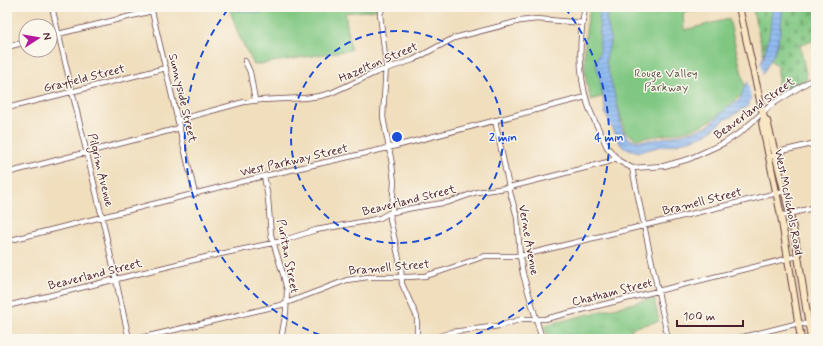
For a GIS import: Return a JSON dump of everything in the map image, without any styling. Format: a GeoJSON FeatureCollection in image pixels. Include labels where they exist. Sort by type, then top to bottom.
{"type":"FeatureCollection","features":[{"type":"Feature","properties":{"kind":"main road","name":"West McNichols Road"},"geometry":{"type":"LineString","coordinates":[[739,7],[762,112],[762,123],[772,156],[785,190],[798,256],[811,339]]}},
{"type":"Feature","properties":{"kind":"main road","name":"West McNichols Road"},"geometry":{"type":"LineString","coordinates":[[772,156],[776,193],[801,339]]}},
{"type":"Feature","properties":{"kind":"street","name":"Pilgrim Avenue"},"geometry":{"type":"LineString","coordinates":[[52,7],[54,18]]}},
{"type":"Feature","properties":{"kind":"street"},"geometry":{"type":"LineString","coordinates":[[384,7],[380,14],[386,70],[383,117],[394,182],[390,219],[401,268],[402,284],[417,317],[417,339]]}},
{"type":"Feature","properties":{"kind":"street"},"geometry":{"type":"LineString","coordinates":[[585,7],[581,56],[586,97],[607,147],[616,158],[632,168],[668,339]]}},
{"type":"Feature","properties":{"kind":"street"},"geometry":{"type":"LineString","coordinates":[[58,34],[151,9]]}},
{"type":"Feature","properties":{"kind":"street","name":"Sunnyside Street"},"geometry":{"type":"LineString","coordinates":[[151,9],[195,194]]}},
{"type":"Feature","properties":{"kind":"street","name":"Hazelton Street"},"geometry":{"type":"LineString","coordinates":[[178,120],[255,100],[320,96],[413,60],[454,38],[520,21],[537,19],[583,23]]}},
{"type":"Feature","properties":{"kind":"street","name":"Pilgrim Avenue"},"geometry":{"type":"LineString","coordinates":[[58,34],[102,217],[129,339]]}},
{"type":"Feature","properties":{"kind":"street"},"geometry":{"type":"LineString","coordinates":[[7,47],[18,44]]}},
{"type":"Feature","properties":{"kind":"street"},"geometry":{"type":"LineString","coordinates":[[245,61],[250,72],[255,100]]}},
{"type":"Feature","properties":{"kind":"street","name":"Grayfield Street"},"geometry":{"type":"LineString","coordinates":[[7,108],[166,68]]}},
{"type":"Feature","properties":{"kind":"street","name":"Beaverland Street"},"geometry":{"type":"LineString","coordinates":[[632,168],[670,164],[713,150],[741,132],[771,105],[816,77]]}},
{"type":"Feature","properties":{"kind":"street","name":"West Parkway Street"},"geometry":{"type":"LineString","coordinates":[[7,241],[586,97]]}},
{"type":"Feature","properties":{"kind":"street","name":"Verne Avenue"},"geometry":{"type":"LineString","coordinates":[[495,120],[517,217],[523,274],[542,339]]}},
{"type":"Feature","properties":{"kind":"street"},"geometry":{"type":"LineString","coordinates":[[7,173],[180,128]]}},
{"type":"Feature","properties":{"kind":"street"},"geometry":{"type":"LineString","coordinates":[[772,156],[782,151],[816,143]]}},
{"type":"Feature","properties":{"kind":"street","name":"Beaverland Street"},"geometry":{"type":"LineString","coordinates":[[7,306],[206,257],[273,243],[316,230],[367,222],[391,213],[449,202],[482,191],[509,187],[608,162],[616,158]]}},
{"type":"Feature","properties":{"kind":"street","name":"Puritan Street"},"geometry":{"type":"LineString","coordinates":[[264,176],[268,198],[270,230],[285,280],[287,304],[281,339]]}},
{"type":"Feature","properties":{"kind":"street","name":"Bramell Street"},"geometry":{"type":"LineString","coordinates":[[136,339],[287,304],[348,280],[368,277],[425,276],[485,256],[520,256],[785,190]]}},
{"type":"Feature","properties":{"kind":"street"},"geometry":{"type":"LineString","coordinates":[[781,216],[816,207]]}},
{"type":"Feature","properties":{"kind":"street","name":"Chatham Street"},"geometry":{"type":"LineString","coordinates":[[431,339],[452,332],[499,326],[529,318],[545,319],[798,256]]}},
{"type":"Feature","properties":{"kind":"street"},"geometry":{"type":"LineString","coordinates":[[736,339],[799,323],[809,325],[816,332]]}},
{"type":"Feature","properties":{"kind":"green space"},"geometry":{"type":"Polygon","coordinates":[[[229,7],[379,7],[377,10],[345,13],[351,50],[254,65],[238,34],[229,7]]]}},
{"type":"Feature","properties":{"kind":"green space","name":"Rouge Valley Parkway"},"geometry":{"type":"Polygon","coordinates":[[[590,7],[700,7],[700,9],[683,13],[684,30],[729,19],[746,91],[722,113],[695,128],[676,133],[636,139],[625,132],[614,93],[591,100],[586,77],[584,54],[590,7]]]}},
{"type":"Feature","properties":{"kind":"green space"},"geometry":{"type":"Polygon","coordinates":[[[752,7],[816,7],[816,40],[800,45],[807,79],[778,95],[778,66],[764,56],[752,7]]]}},
{"type":"Feature","properties":{"kind":"green space"},"geometry":{"type":"Polygon","coordinates":[[[654,298],[659,321],[631,328],[633,339],[548,339],[545,325],[654,298]]]}},
{"type":"Feature","properties":{"kind":"water"},"geometry":{"type":"Polygon","coordinates":[[[231,7],[294,7],[259,13],[236,10],[231,7]]]}},
{"type":"Feature","properties":{"kind":"water"},"geometry":{"type":"Polygon","coordinates":[[[602,7],[611,7],[607,15],[610,40],[606,62],[620,116],[621,126],[626,136],[632,140],[638,141],[670,137],[703,128],[709,125],[725,110],[738,101],[744,88],[762,60],[769,34],[772,7],[783,7],[780,33],[774,54],[755,87],[748,106],[727,118],[705,135],[677,144],[640,152],[624,148],[621,145],[606,115],[596,65],[600,50],[599,17],[602,7]]]}},
{"type":"Feature","properties":{"kind":"pier"},"geometry":{"type":"Polygon","coordinates":[[[760,62],[763,76],[752,102],[747,79],[760,62]]]}}]}
